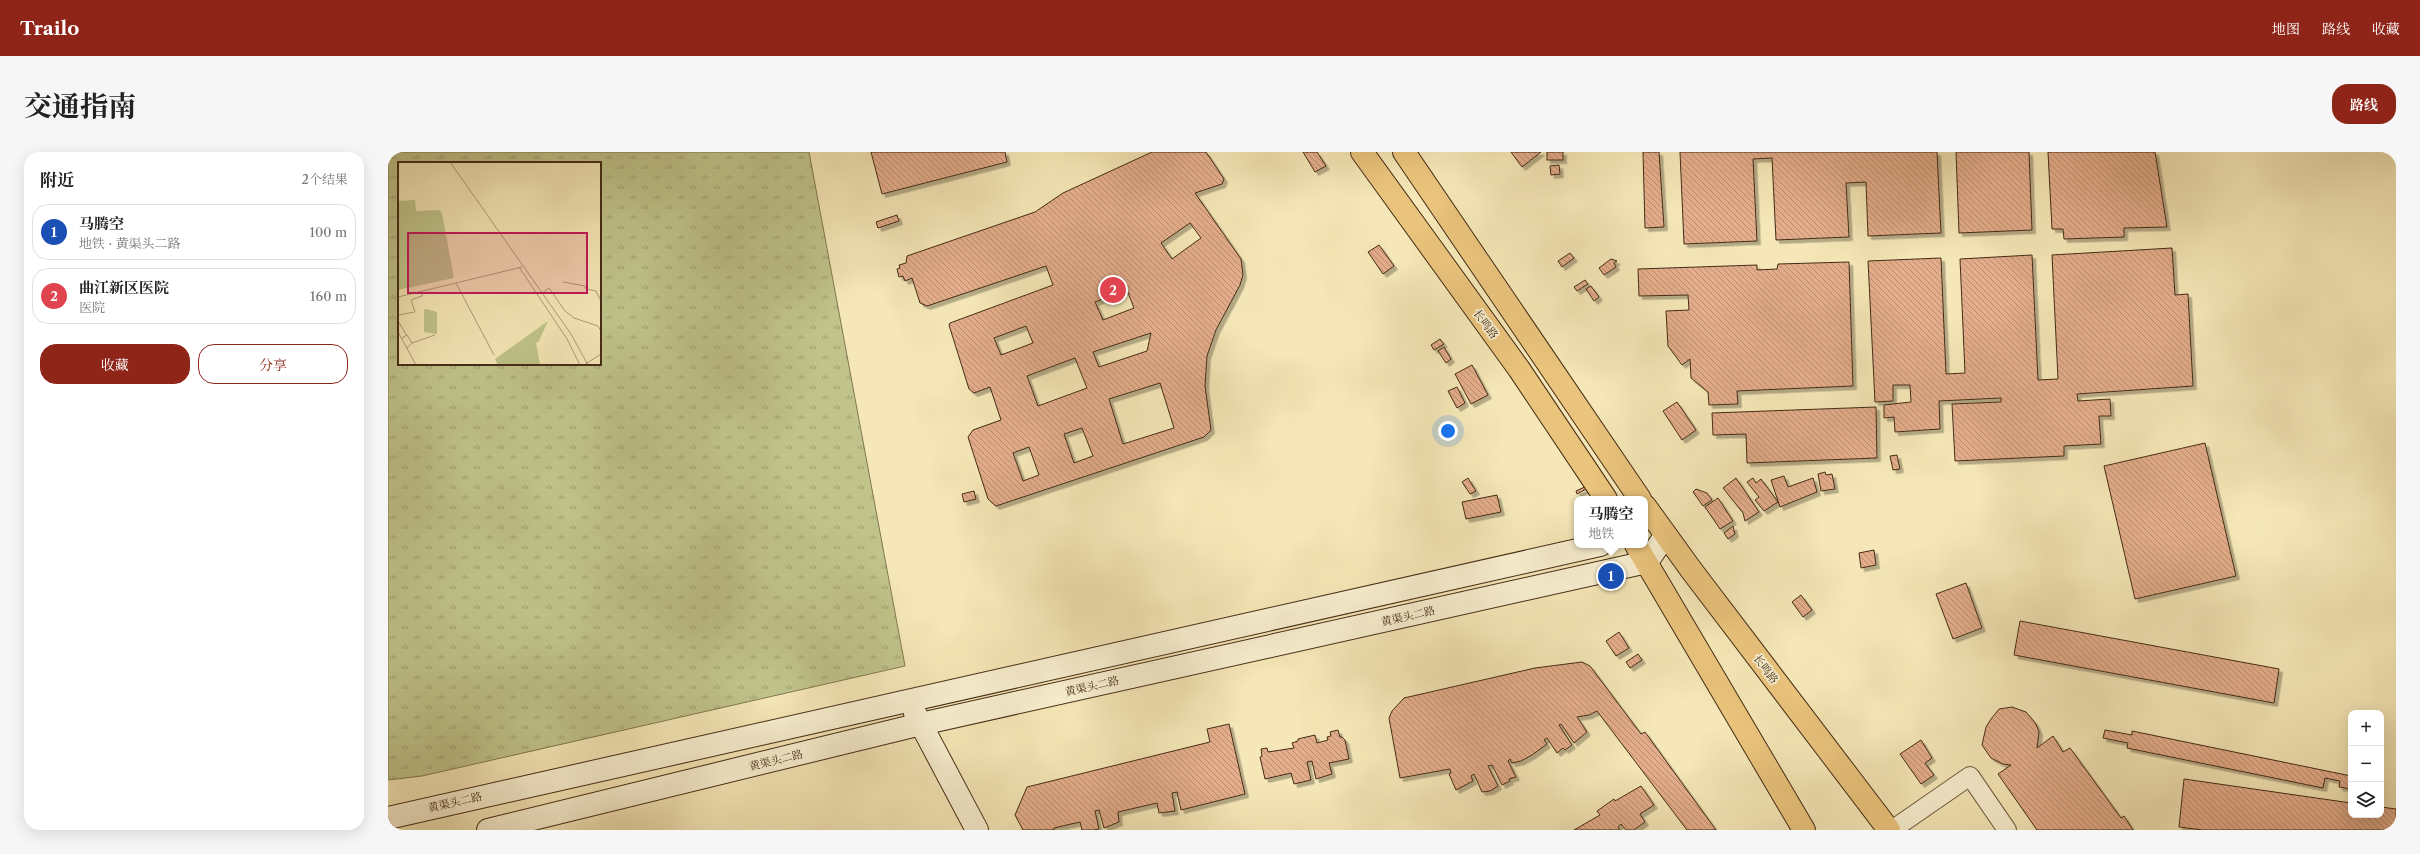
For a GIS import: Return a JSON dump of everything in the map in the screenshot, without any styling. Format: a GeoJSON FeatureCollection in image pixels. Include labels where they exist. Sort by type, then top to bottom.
{"type":"FeatureCollection","features":[{"type":"Feature","properties":{"kind":"main road","name":"长鸣路"},"geometry":{"type":"LineString","coordinates":[[1362,152],[1519,369],[1604,496]]}},
{"type":"Feature","properties":{"kind":"main road"},"geometry":{"type":"LineString","coordinates":[[1404,152],[1638,496]]}},
{"type":"Feature","properties":{"kind":"main road","name":"长鸣路"},"geometry":{"type":"LineString","coordinates":[[1648,515],[1655,536],[1891,830]]}},
{"type":"Feature","properties":{"kind":"main road"},"geometry":{"type":"LineString","coordinates":[[1648,545],[1655,536]]}},
{"type":"Feature","properties":{"kind":"main road","name":"黄渠头二路"},"geometry":{"type":"LineString","coordinates":[[388,818],[907,699],[1586,548]]}},
{"type":"Feature","properties":{"kind":"main road"},"geometry":{"type":"LineString","coordinates":[[1641,554],[1804,830]]}},
{"type":"Feature","properties":{"kind":"main road","name":"黄渠头二路"},"geometry":{"type":"LineString","coordinates":[[488,830],[921,724],[1641,554]]}},
{"type":"Feature","properties":{"kind":"main road"},"geometry":{"type":"LineString","coordinates":[[907,699],[977,830]]}},
{"type":"Feature","properties":{"kind":"street"},"geometry":{"type":"LineString","coordinates":[[1891,830],[1970,776],[2007,830]]}},
{"type":"Feature","properties":{"kind":"green space"},"geometry":{"type":"Polygon","coordinates":[[[388,152],[809,152],[905,666],[422,776],[388,780],[388,152]]]}},
{"type":"Feature","properties":{"kind":"building"},"geometry":{"type":"Polygon","coordinates":[[[871,152],[1005,152],[1007,162],[882,194],[871,152]]]}},
{"type":"Feature","properties":{"kind":"building"},"geometry":{"type":"Polygon","coordinates":[[[1152,152],[1206,152],[1224,179],[1222,184],[1195,193],[1241,259],[1243,275],[1240,285],[1216,330],[1207,356],[1205,386],[1211,430],[1204,437],[996,506],[988,499],[968,437],[973,430],[1001,420],[990,387],[974,393],[969,389],[949,325],[950,323],[1053,285],[1046,266],[927,306],[920,303],[912,278],[905,281],[903,276],[899,277],[897,269],[900,268],[899,265],[906,263],[907,256],[1035,212],[1063,193],[1152,152]],[[1190,223],[1161,243],[1172,259],[1201,238],[1190,223]],[[1127,290],[1095,302],[1103,320],[1134,308],[1127,290]],[[1026,326],[994,338],[1001,355],[1033,343],[1026,326]],[[1151,333],[1093,352],[1099,367],[1147,351],[1151,333]],[[1075,358],[1027,376],[1038,406],[1087,388],[1075,358]],[[1160,383],[1109,399],[1123,444],[1174,428],[1160,383]],[[1082,428],[1064,434],[1074,463],[1093,456],[1082,428]],[[1029,447],[1013,453],[1023,481],[1039,475],[1029,447]]]}},
{"type":"Feature","properties":{"kind":"building"},"geometry":{"type":"Polygon","coordinates":[[[1303,152],[1317,152],[1326,166],[1315,172],[1303,152]]]}},
{"type":"Feature","properties":{"kind":"building"},"geometry":{"type":"Polygon","coordinates":[[[1511,152],[1541,152],[1522,167],[1511,152]]]}},
{"type":"Feature","properties":{"kind":"building"},"geometry":{"type":"Polygon","coordinates":[[[1547,152],[1563,152],[1563,160],[1547,160],[1547,152]]]}},
{"type":"Feature","properties":{"kind":"building"},"geometry":{"type":"Polygon","coordinates":[[[1643,152],[1659,152],[1664,227],[1645,228],[1643,152]]]}},
{"type":"Feature","properties":{"kind":"building"},"geometry":{"type":"Polygon","coordinates":[[[1680,152],[1937,152],[1941,233],[1868,236],[1866,182],[1846,183],[1849,237],[1776,240],[1772,158],[1753,159],[1757,241],[1684,244],[1680,152]]]}},
{"type":"Feature","properties":{"kind":"building"},"geometry":{"type":"Polygon","coordinates":[[[1956,152],[2029,152],[2032,230],[1959,233],[1956,152]]]}},
{"type":"Feature","properties":{"kind":"building"},"geometry":{"type":"Polygon","coordinates":[[[2048,152],[2155,152],[2167,227],[2124,228],[2124,237],[2064,239],[2063,229],[2052,229],[2048,152]]]}},
{"type":"Feature","properties":{"kind":"building"},"geometry":{"type":"Polygon","coordinates":[[[1559,165],[1560,174],[1551,175],[1550,166],[1559,165]]]}},
{"type":"Feature","properties":{"kind":"building"},"geometry":{"type":"Polygon","coordinates":[[[897,215],[899,221],[878,228],[876,222],[897,215]]]}},
{"type":"Feature","properties":{"kind":"building"},"geometry":{"type":"Polygon","coordinates":[[[1379,245],[1394,266],[1383,274],[1368,252],[1379,245]]]}},
{"type":"Feature","properties":{"kind":"building"},"geometry":{"type":"Polygon","coordinates":[[[2172,248],[2175,295],[2188,294],[2193,386],[2077,394],[2078,401],[2110,399],[2111,416],[2099,416],[2101,444],[2064,446],[2064,456],[1955,461],[1952,404],[2001,402],[2001,398],[1939,401],[1940,429],[1895,432],[1894,417],[1884,418],[1884,405],[1911,402],[1910,385],[1893,385],[1893,401],[1875,402],[1868,261],[1941,258],[1946,374],[1965,373],[1960,259],[2032,255],[2038,380],[2058,379],[2052,255],[2172,248]]]}},
{"type":"Feature","properties":{"kind":"building"},"geometry":{"type":"Polygon","coordinates":[[[1570,253],[1574,258],[1562,267],[1558,261],[1570,253]]]}},
{"type":"Feature","properties":{"kind":"building"},"geometry":{"type":"Polygon","coordinates":[[[1611,259],[1617,261],[1614,263],[1616,267],[1604,275],[1599,268],[1611,259]]]}},
{"type":"Feature","properties":{"kind":"building"},"geometry":{"type":"Polygon","coordinates":[[[1849,262],[1853,386],[1737,391],[1738,404],[1709,405],[1708,392],[1691,378],[1690,359],[1682,365],[1668,346],[1666,311],[1689,310],[1688,295],[1639,296],[1638,269],[1757,265],[1757,270],[1777,269],[1778,264],[1849,262]]]}},
{"type":"Feature","properties":{"kind":"building"},"geometry":{"type":"Polygon","coordinates":[[[1585,280],[1588,284],[1577,291],[1574,287],[1585,280]]]}},
{"type":"Feature","properties":{"kind":"building"},"geometry":{"type":"Polygon","coordinates":[[[1591,286],[1599,297],[1594,301],[1586,289],[1591,286]]]}},
{"type":"Feature","properties":{"kind":"building"},"geometry":{"type":"Polygon","coordinates":[[[1440,339],[1444,344],[1434,350],[1431,345],[1440,339]]]}},
{"type":"Feature","properties":{"kind":"building"},"geometry":{"type":"Polygon","coordinates":[[[1444,347],[1451,359],[1446,363],[1438,351],[1444,347]]]}},
{"type":"Feature","properties":{"kind":"building"},"geometry":{"type":"Polygon","coordinates":[[[1472,365],[1488,395],[1471,404],[1455,374],[1472,365]]]}},
{"type":"Feature","properties":{"kind":"building"},"geometry":{"type":"Polygon","coordinates":[[[1457,387],[1465,403],[1457,408],[1448,391],[1457,387]]]}},
{"type":"Feature","properties":{"kind":"building"},"geometry":{"type":"Polygon","coordinates":[[[1677,402],[1696,430],[1682,440],[1663,411],[1677,402]]]}},
{"type":"Feature","properties":{"kind":"building"},"geometry":{"type":"Polygon","coordinates":[[[1876,407],[1877,458],[1747,463],[1746,434],[1713,435],[1712,413],[1876,407]]]}},
{"type":"Feature","properties":{"kind":"building"},"geometry":{"type":"Polygon","coordinates":[[[2205,443],[2236,576],[2135,599],[2104,466],[2205,443]]]}},
{"type":"Feature","properties":{"kind":"building"},"geometry":{"type":"Polygon","coordinates":[[[1897,455],[1900,469],[1893,470],[1890,456],[1897,455]]]}},
{"type":"Feature","properties":{"kind":"building"},"geometry":{"type":"Polygon","coordinates":[[[1825,472],[1826,475],[1832,474],[1835,489],[1821,491],[1818,474],[1825,472]]]}},
{"type":"Feature","properties":{"kind":"building"},"geometry":{"type":"Polygon","coordinates":[[[1784,476],[1788,487],[1813,478],[1817,492],[1780,507],[1771,480],[1784,476]]]}},
{"type":"Feature","properties":{"kind":"building"},"geometry":{"type":"Polygon","coordinates":[[[1468,478],[1476,491],[1470,494],[1462,482],[1468,478]]]}},
{"type":"Feature","properties":{"kind":"building"},"geometry":{"type":"Polygon","coordinates":[[[1736,478],[1759,512],[1745,521],[1743,513],[1723,488],[1736,478]]]}},
{"type":"Feature","properties":{"kind":"building"},"geometry":{"type":"Polygon","coordinates":[[[1753,478],[1756,483],[1761,479],[1778,502],[1764,511],[1755,500],[1759,497],[1747,482],[1753,478]]]}},
{"type":"Feature","properties":{"kind":"building"},"geometry":{"type":"Polygon","coordinates":[[[1589,485],[1590,487],[1577,494],[1576,491],[1589,485]]]}},
{"type":"Feature","properties":{"kind":"building"},"geometry":{"type":"Polygon","coordinates":[[[1696,489],[1707,493],[1712,500],[1703,506],[1693,492],[1696,489]]]}},
{"type":"Feature","properties":{"kind":"building"},"geometry":{"type":"Polygon","coordinates":[[[974,491],[976,499],[964,502],[962,494],[974,491]]]}},
{"type":"Feature","properties":{"kind":"building"},"geometry":{"type":"Polygon","coordinates":[[[1497,495],[1501,512],[1466,519],[1462,502],[1497,495]]]}},
{"type":"Feature","properties":{"kind":"building"},"geometry":{"type":"Polygon","coordinates":[[[1718,498],[1733,521],[1720,529],[1705,507],[1718,498]]]}},
{"type":"Feature","properties":{"kind":"building"},"geometry":{"type":"Polygon","coordinates":[[[1733,526],[1735,534],[1728,539],[1724,533],[1733,526]]]}},
{"type":"Feature","properties":{"kind":"building"},"geometry":{"type":"Polygon","coordinates":[[[1874,550],[1876,565],[1861,568],[1859,553],[1874,550]]]}},
{"type":"Feature","properties":{"kind":"building"},"geometry":{"type":"Polygon","coordinates":[[[1966,583],[1982,628],[1953,639],[1936,594],[1966,583]]]}},
{"type":"Feature","properties":{"kind":"building"},"geometry":{"type":"Polygon","coordinates":[[[1801,595],[1812,610],[1803,617],[1792,602],[1801,595]]]}},
{"type":"Feature","properties":{"kind":"building"},"geometry":{"type":"Polygon","coordinates":[[[2020,621],[2279,669],[2274,703],[2014,655],[2020,621]]]}},
{"type":"Feature","properties":{"kind":"building"},"geometry":{"type":"Polygon","coordinates":[[[1619,632],[1629,648],[1616,656],[1606,641],[1619,632]]]}},
{"type":"Feature","properties":{"kind":"building"},"geometry":{"type":"Polygon","coordinates":[[[1638,654],[1642,660],[1630,668],[1626,662],[1638,654]]]}},
{"type":"Feature","properties":{"kind":"building"},"geometry":{"type":"Polygon","coordinates":[[[1582,662],[1590,666],[1641,734],[1645,732],[1716,830],[1687,830],[1597,711],[1589,715],[1577,717],[1587,732],[1574,743],[1561,724],[1559,725],[1572,745],[1565,750],[1563,748],[1557,753],[1547,738],[1544,740],[1547,744],[1532,755],[1521,761],[1512,763],[1510,759],[1508,761],[1516,777],[1509,779],[1510,781],[1502,785],[1492,765],[1488,766],[1498,786],[1490,791],[1482,792],[1474,774],[1471,776],[1473,781],[1456,790],[1449,774],[1451,773],[1450,769],[1400,778],[1389,718],[1392,711],[1404,698],[1535,668],[1582,662]]]}},
{"type":"Feature","properties":{"kind":"building"},"geometry":{"type":"Polygon","coordinates":[[[2012,707],[2026,712],[2036,724],[2039,732],[2037,748],[2053,736],[2063,752],[2070,748],[2121,818],[2124,816],[2133,830],[2037,830],[1998,774],[2011,765],[2003,764],[1991,758],[1982,745],[1986,727],[1991,719],[1999,709],[2012,707]]]}},
{"type":"Feature","properties":{"kind":"building"},"geometry":{"type":"Polygon","coordinates":[[[1229,724],[1245,794],[1181,810],[1177,792],[1172,793],[1175,811],[1159,813],[1157,803],[1118,812],[1119,822],[1104,828],[1099,810],[1095,811],[1099,829],[1094,830],[1082,830],[1080,822],[1054,828],[1054,830],[1023,830],[1015,815],[1027,787],[1210,742],[1207,729],[1229,724]]]}},
{"type":"Feature","properties":{"kind":"building"},"geometry":{"type":"Polygon","coordinates":[[[1338,730],[1340,737],[1345,740],[1349,759],[1329,763],[1332,774],[1316,779],[1312,761],[1307,762],[1311,780],[1294,784],[1291,773],[1265,779],[1260,757],[1262,756],[1261,749],[1267,748],[1268,752],[1294,748],[1292,743],[1298,741],[1298,739],[1315,735],[1317,743],[1328,740],[1327,737],[1331,736],[1330,732],[1338,730]]]}},
{"type":"Feature","properties":{"kind":"building"},"geometry":{"type":"Polygon","coordinates":[[[2105,730],[2132,735],[2132,731],[2348,775],[2348,788],[2339,787],[2340,781],[2325,778],[2323,788],[2127,748],[2128,743],[2103,738],[2105,730]]]}},
{"type":"Feature","properties":{"kind":"building"},"geometry":{"type":"Polygon","coordinates":[[[1921,740],[1932,758],[1925,763],[1934,775],[1921,784],[1900,754],[1921,740]]]}},
{"type":"Feature","properties":{"kind":"building"},"geometry":{"type":"Polygon","coordinates":[[[2184,779],[2348,803],[2348,818],[2384,818],[2384,807],[2396,809],[2396,830],[2203,830],[2179,827],[2184,779]]]}},
{"type":"Feature","properties":{"kind":"building"},"geometry":{"type":"Polygon","coordinates":[[[1641,786],[1654,805],[1640,814],[1645,822],[1634,830],[1626,830],[1621,824],[1618,827],[1620,830],[1574,830],[1600,815],[1597,811],[1614,799],[1615,801],[1641,786]]]}},
{"type":"Feature","properties":{"kind":"place","name":"曲江新区医院"},"geometry":{"type":"Point","coordinates":[1113,290]}},
{"type":"Feature","properties":{"kind":"place","name":"马腾空"},"geometry":{"type":"Point","coordinates":[1611,576]}}]}
